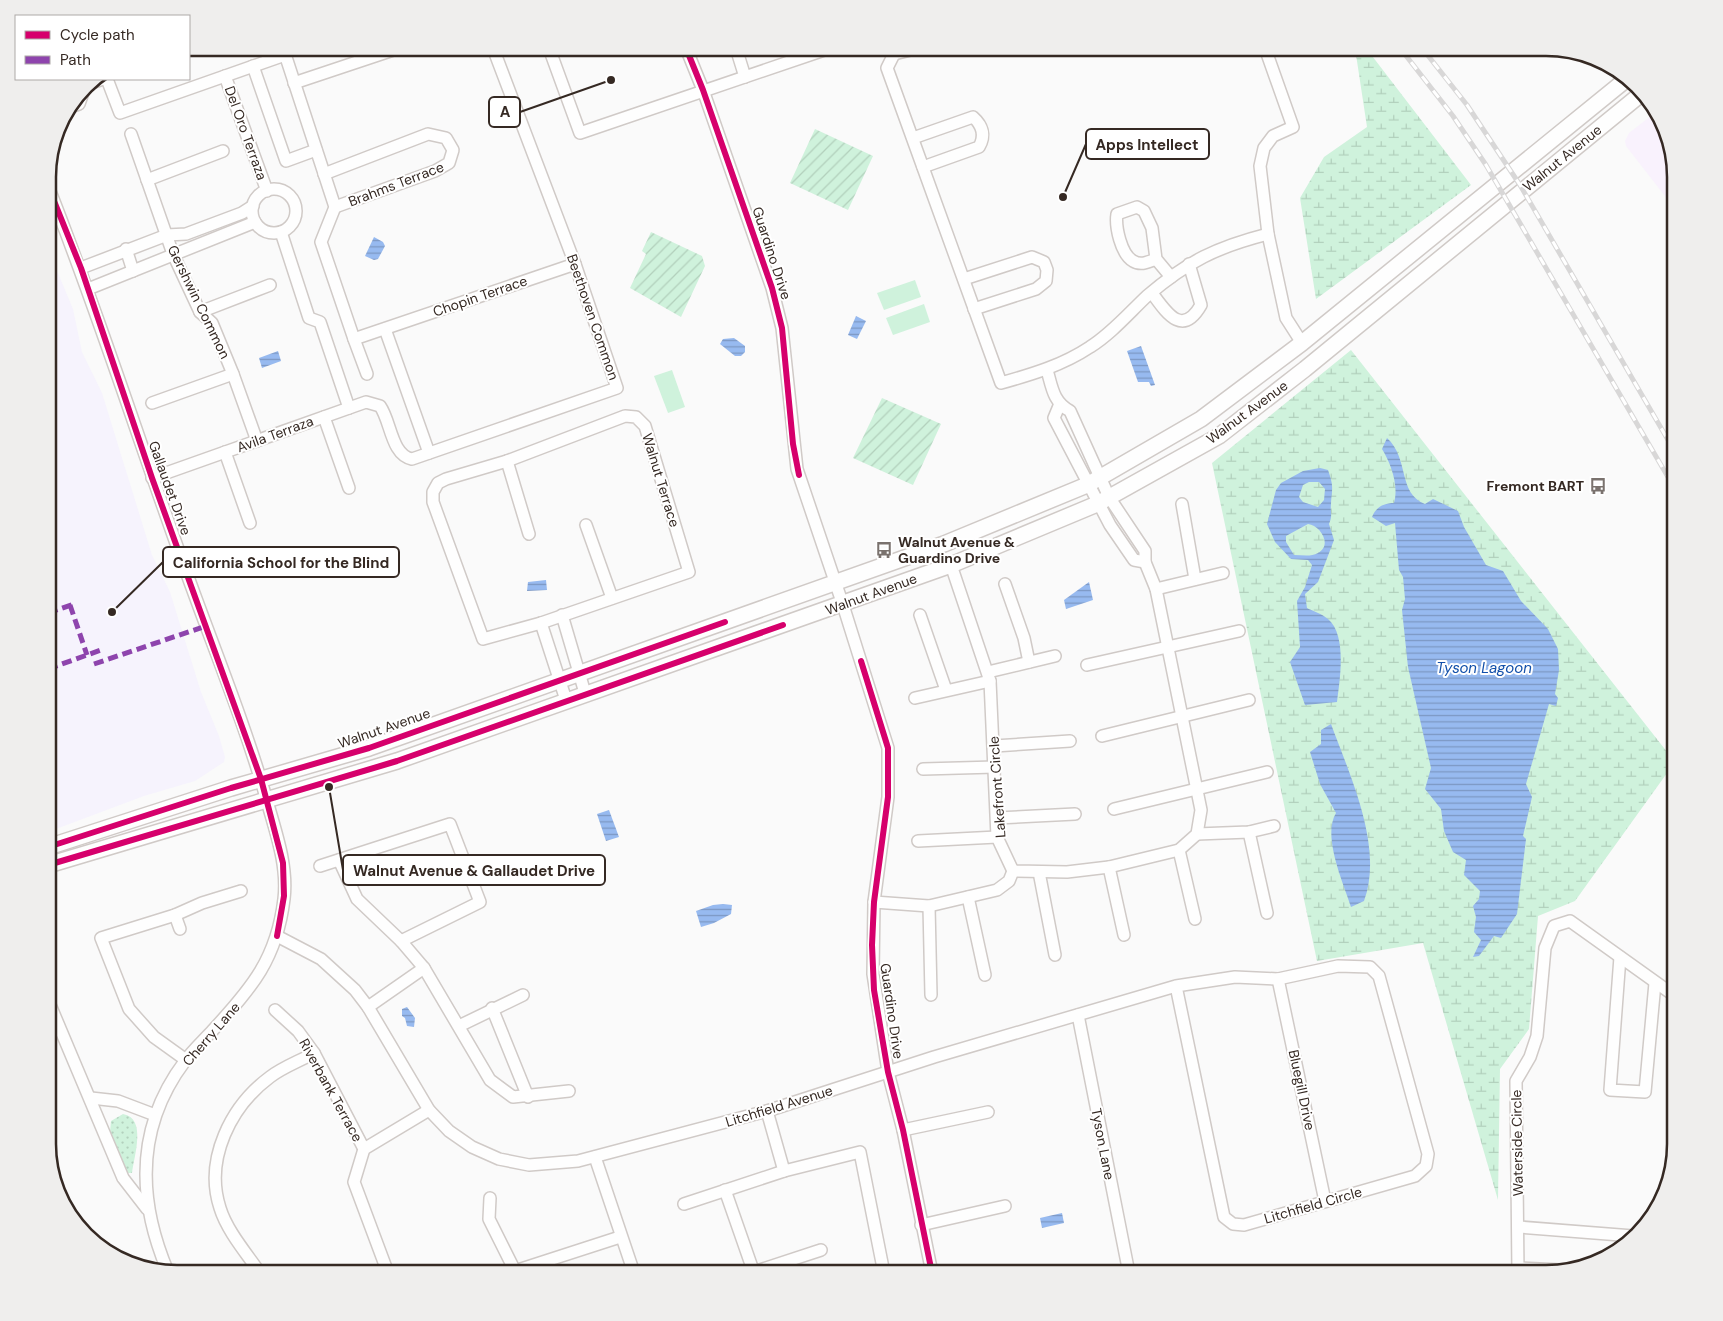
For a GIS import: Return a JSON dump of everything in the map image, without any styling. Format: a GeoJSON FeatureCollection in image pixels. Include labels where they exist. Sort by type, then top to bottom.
{"type":"FeatureCollection","features":[{"type":"Feature","properties":{"kind":"main road","name":"Walnut Avenue"},"geometry":{"type":"LineString","coordinates":[[57,844],[261,779],[369,748],[944,544],[1093,481],[1201,419],[1302,343],[1621,83]]}},
{"type":"Feature","properties":{"kind":"main road","name":"Walnut Avenue"},"geometry":{"type":"LineString","coordinates":[[57,862],[397,760],[951,565],[1103,501],[1219,436],[1305,369],[1636,98]]}},
{"type":"Feature","properties":{"kind":"street"},"geometry":{"type":"LineString","coordinates":[[107,80],[120,113],[253,66],[274,56]]}},
{"type":"Feature","properties":{"kind":"street"},"geometry":{"type":"LineString","coordinates":[[286,56],[335,207],[321,242],[366,374]]}},
{"type":"Feature","properties":{"kind":"street"},"geometry":{"type":"LineString","coordinates":[[294,84],[376,56]]}},
{"type":"Feature","properties":{"kind":"street","name":"Beethoven Common"},"geometry":{"type":"LineString","coordinates":[[429,453],[617,388],[575,264],[496,56]]}},
{"type":"Feature","properties":{"kind":"street"},"geometry":{"type":"LineString","coordinates":[[552,56],[580,133],[807,56]]}},
{"type":"Feature","properties":{"kind":"street","name":"Guardino Drive"},"geometry":{"type":"LineString","coordinates":[[689,56],[703,90],[772,288],[782,328],[797,469],[836,582],[888,748],[888,797],[874,902],[873,974],[888,1072],[903,1130],[930,1265]]}},
{"type":"Feature","properties":{"kind":"street"},"geometry":{"type":"LineString","coordinates":[[738,56],[745,77]]}},
{"type":"Feature","properties":{"kind":"street"},"geometry":{"type":"LineString","coordinates":[[893,56],[887,68],[1002,383],[1047,370],[1092,346],[1172,277],[1189,264],[1212,251],[1268,234]]}},
{"type":"Feature","properties":{"kind":"street"},"geometry":{"type":"LineString","coordinates":[[1268,56],[1293,127],[1273,136],[1264,148],[1260,166],[1268,234],[1286,318],[1302,343]]}},
{"type":"Feature","properties":{"kind":"street"},"geometry":{"type":"LineString","coordinates":[[253,66],[286,161],[316,150]]}},
{"type":"Feature","properties":{"kind":"street","name":"Del Oro Terraza"},"geometry":{"type":"LineString","coordinates":[[226,76],[267,191]]}},
{"type":"Feature","properties":{"kind":"street"},"geometry":{"type":"LineString","coordinates":[[913,138],[973,118],[979,123],[983,132],[980,147],[923,167]]}},
{"type":"Feature","properties":{"kind":"street","name":"Gershwin Common"},"geometry":{"type":"LineString","coordinates":[[131,134],[173,254],[200,312],[212,323],[257,441]]}},
{"type":"Feature","properties":{"kind":"street","name":"Brahms Terrace"},"geometry":{"type":"LineString","coordinates":[[324,174],[428,134],[446,138],[453,150],[449,163],[435,171],[335,207]]}},
{"type":"Feature","properties":{"kind":"street"},"geometry":{"type":"LineString","coordinates":[[146,180],[223,151]]}},
{"type":"Feature","properties":{"kind":"street"},"geometry":{"type":"LineString","coordinates":[[274,190],[287,194],[295,204],[296,211],[292,224],[281,232],[266,232],[255,222],[253,206],[256,199],[267,191],[274,190]]}},
{"type":"Feature","properties":{"kind":"street"},"geometry":{"type":"LineString","coordinates":[[81,268],[126,249],[167,235],[186,234],[242,213],[253,206]]}},
{"type":"Feature","properties":{"kind":"street"},"geometry":{"type":"LineString","coordinates":[[1156,259],[1143,264],[1133,261],[1128,255],[1115,223],[1117,214],[1137,207],[1144,211],[1152,228],[1156,259],[1172,277]]}},
{"type":"Feature","properties":{"kind":"street","name":"Gallaudet Drive"},"geometry":{"type":"LineString","coordinates":[[57,208],[81,268],[152,478],[261,779],[266,798]]}},
{"type":"Feature","properties":{"kind":"street"},"geometry":{"type":"LineString","coordinates":[[88,289],[255,222]]}},
{"type":"Feature","properties":{"kind":"street"},"geometry":{"type":"LineString","coordinates":[[281,232],[309,318],[320,322],[349,408]]}},
{"type":"Feature","properties":{"kind":"street"},"geometry":{"type":"LineString","coordinates":[[126,249],[133,271]]}},
{"type":"Feature","properties":{"kind":"street"},"geometry":{"type":"LineString","coordinates":[[964,279],[1032,257],[1044,262],[1047,270],[1046,281],[1036,289],[974,308]]}},
{"type":"Feature","properties":{"kind":"street","name":"Chopin Terrace"},"geometry":{"type":"LineString","coordinates":[[385,329],[575,264]]}},
{"type":"Feature","properties":{"kind":"street"},"geometry":{"type":"LineString","coordinates":[[1152,293],[1168,316],[1181,322],[1188,320],[1201,305],[1189,264]]}},
{"type":"Feature","properties":{"kind":"street"},"geometry":{"type":"LineString","coordinates":[[200,312],[270,285]]}},
{"type":"Feature","properties":{"kind":"street"},"geometry":{"type":"LineString","coordinates":[[354,339],[385,329],[429,453]]}},
{"type":"Feature","properties":{"kind":"street"},"geometry":{"type":"LineString","coordinates":[[874,902],[929,906],[997,890],[1009,881],[1013,871],[1039,872],[1108,867],[1179,850],[1197,834],[1201,810],[1156,589],[1145,562],[1134,560],[1129,554],[1093,481],[1054,418],[1059,406],[1047,370]]}},
{"type":"Feature","properties":{"kind":"street"},"geometry":{"type":"LineString","coordinates":[[152,402],[233,374]]}},
{"type":"Feature","properties":{"kind":"street","name":"Avila Terraza"},"geometry":{"type":"LineString","coordinates":[[152,478],[366,402],[380,406],[400,452],[406,458],[412,459],[429,453]]}},
{"type":"Feature","properties":{"kind":"street"},"geometry":{"type":"LineString","coordinates":[[1059,406],[1070,411],[1093,481]]}},
{"type":"Feature","properties":{"kind":"street","name":"Walnut Terrace"},"geometry":{"type":"LineString","coordinates":[[625,416],[636,417],[641,421],[689,572],[612,598],[483,640],[434,502],[433,492],[438,483],[507,461],[625,416]]}},
{"type":"Feature","properties":{"kind":"street","name":"Avila Terraza"},"geometry":{"type":"LineString","coordinates":[[324,417],[349,488]]}},
{"type":"Feature","properties":{"kind":"street","name":"Avila Terraza"},"geometry":{"type":"LineString","coordinates":[[226,452],[250,523]]}},
{"type":"Feature","properties":{"kind":"street"},"geometry":{"type":"LineString","coordinates":[[507,461],[529,534]]}},
{"type":"Feature","properties":{"kind":"street"},"geometry":{"type":"LineString","coordinates":[[1182,504],[1195,579]]}},
{"type":"Feature","properties":{"kind":"street"},"geometry":{"type":"LineString","coordinates":[[586,526],[612,598]]}},
{"type":"Feature","properties":{"kind":"street","name":"Lakefront Circle"},"geometry":{"type":"LineString","coordinates":[[951,565],[989,676],[994,746],[997,837],[1013,871]]}},
{"type":"Feature","properties":{"kind":"street"},"geometry":{"type":"LineString","coordinates":[[1156,589],[1223,573]]}},
{"type":"Feature","properties":{"kind":"street"},"geometry":{"type":"LineString","coordinates":[[1005,584],[1024,638],[1028,662]]}},
{"type":"Feature","properties":{"kind":"street"},"geometry":{"type":"LineString","coordinates":[[562,615],[585,693]]}},
{"type":"Feature","properties":{"kind":"street"},"geometry":{"type":"LineString","coordinates":[[920,615],[946,690]]}},
{"type":"Feature","properties":{"kind":"street"},"geometry":{"type":"LineString","coordinates":[[541,622],[566,700]]}},
{"type":"Feature","properties":{"kind":"street"},"geometry":{"type":"LineString","coordinates":[[1087,665],[1239,631]]}},
{"type":"Feature","properties":{"kind":"street"},"geometry":{"type":"LineString","coordinates":[[915,698],[946,690],[1028,662],[1055,656]]}},
{"type":"Feature","properties":{"kind":"street"},"geometry":{"type":"LineString","coordinates":[[1102,736],[1249,700]]}},
{"type":"Feature","properties":{"kind":"street"},"geometry":{"type":"LineString","coordinates":[[994,746],[1070,741]]}},
{"type":"Feature","properties":{"kind":"street"},"geometry":{"type":"LineString","coordinates":[[923,769],[995,767]]}},
{"type":"Feature","properties":{"kind":"street"},"geometry":{"type":"LineString","coordinates":[[1114,809],[1267,772]]}},
{"type":"Feature","properties":{"kind":"street","name":"Cherry Lane"},"geometry":{"type":"LineString","coordinates":[[162,1264],[147,1209],[146,1162],[155,1115],[169,1086],[186,1060],[247,993],[270,955],[277,936],[285,880],[278,840],[266,798]]}},
{"type":"Feature","properties":{"kind":"street"},"geometry":{"type":"LineString","coordinates":[[997,818],[1075,814]]}},
{"type":"Feature","properties":{"kind":"street"},"geometry":{"type":"LineString","coordinates":[[320,866],[450,824],[480,902],[400,941]]}},
{"type":"Feature","properties":{"kind":"street"},"geometry":{"type":"LineString","coordinates":[[1197,834],[1249,832],[1274,826]]}},
{"type":"Feature","properties":{"kind":"street"},"geometry":{"type":"LineString","coordinates":[[1249,832],[1267,913]]}},
{"type":"Feature","properties":{"kind":"street"},"geometry":{"type":"LineString","coordinates":[[918,841],[997,837]]}},
{"type":"Feature","properties":{"kind":"street"},"geometry":{"type":"LineString","coordinates":[[1179,850],[1195,919]]}},
{"type":"Feature","properties":{"kind":"street"},"geometry":{"type":"LineString","coordinates":[[339,860],[357,899],[400,941],[424,968],[490,1080],[513,1097],[528,1097],[569,1091]]}},
{"type":"Feature","properties":{"kind":"street"},"geometry":{"type":"LineString","coordinates":[[1108,867],[1124,935]]}},
{"type":"Feature","properties":{"kind":"street"},"geometry":{"type":"LineString","coordinates":[[1039,872],[1054,955]]}},
{"type":"Feature","properties":{"kind":"street"},"geometry":{"type":"LineString","coordinates":[[186,1060],[154,1037],[129,1009],[101,938],[175,915],[202,903],[241,891]]}},
{"type":"Feature","properties":{"kind":"street"},"geometry":{"type":"LineString","coordinates":[[968,897],[985,975]]}},
{"type":"Feature","properties":{"kind":"street"},"geometry":{"type":"LineString","coordinates":[[929,906],[931,995]]}},
{"type":"Feature","properties":{"kind":"street"},"geometry":{"type":"LineString","coordinates":[[175,915],[180,929]]}},
{"type":"Feature","properties":{"kind":"street","name":"Waterside Circle"},"geometry":{"type":"LineString","coordinates":[[1518,1265],[1516,1081],[1530,1057],[1537,1036],[1545,948],[1554,926],[1570,921],[1667,990]]}},
{"type":"Feature","properties":{"kind":"street","name":"Litchfield Avenue"},"geometry":{"type":"LineString","coordinates":[[277,936],[321,959],[342,976],[368,1007],[429,1110],[449,1131],[472,1147],[499,1159],[529,1165],[554,1164],[595,1157],[767,1111],[888,1072],[1176,986],[1235,977],[1278,979],[1338,966],[1370,967]]}},
{"type":"Feature","properties":{"kind":"street"},"geometry":{"type":"LineString","coordinates":[[1620,957],[1610,1090],[1645,1092],[1655,983]]}},
{"type":"Feature","properties":{"kind":"street","name":"Litchfield Circle"},"geometry":{"type":"LineString","coordinates":[[1176,986],[1224,1217],[1233,1224],[1244,1225],[1415,1176],[1426,1166],[1428,1154],[1379,976],[1370,967]]}},
{"type":"Feature","properties":{"kind":"street"},"geometry":{"type":"LineString","coordinates":[[368,1007],[424,968]]}},
{"type":"Feature","properties":{"kind":"street","name":"Bluegill Drive"},"geometry":{"type":"LineString","coordinates":[[1278,979],[1325,1201]]}},
{"type":"Feature","properties":{"kind":"street"},"geometry":{"type":"LineString","coordinates":[[459,1026],[492,1008],[523,995]]}},
{"type":"Feature","properties":{"kind":"street"},"geometry":{"type":"LineString","coordinates":[[492,1008],[528,1097]]}},
{"type":"Feature","properties":{"kind":"street","name":"Riverbank Terrace"},"geometry":{"type":"LineString","coordinates":[[276,1010],[298,1031],[314,1053],[364,1149]]}},
{"type":"Feature","properties":{"kind":"street","name":"Tyson Lane"},"geometry":{"type":"LineString","coordinates":[[1078,1015],[1127,1265]]}},
{"type":"Feature","properties":{"kind":"street"},"geometry":{"type":"LineString","coordinates":[[57,1021],[123,1178],[147,1209]]}},
{"type":"Feature","properties":{"kind":"street"},"geometry":{"type":"LineString","coordinates":[[254,1265],[236,1238],[220,1208],[215,1171],[223,1136],[240,1105],[270,1077],[314,1053]]}},
{"type":"Feature","properties":{"kind":"street"},"geometry":{"type":"LineString","coordinates":[[91,1098],[118,1100],[155,1115]]}},
{"type":"Feature","properties":{"kind":"street"},"geometry":{"type":"LineString","coordinates":[[385,1265],[354,1182],[364,1149],[429,1110]]}},
{"type":"Feature","properties":{"kind":"street"},"geometry":{"type":"LineString","coordinates":[[767,1111],[784,1171]]}},
{"type":"Feature","properties":{"kind":"street"},"geometry":{"type":"LineString","coordinates":[[903,1130],[988,1112]]}},
{"type":"Feature","properties":{"kind":"street"},"geometry":{"type":"LineString","coordinates":[[684,1204],[784,1171],[860,1152],[882,1265]]}},
{"type":"Feature","properties":{"kind":"street"},"geometry":{"type":"LineString","coordinates":[[595,1157],[631,1265]]}},
{"type":"Feature","properties":{"kind":"street"},"geometry":{"type":"LineString","coordinates":[[725,1190],[751,1265]]}},
{"type":"Feature","properties":{"kind":"street"},"geometry":{"type":"LineString","coordinates":[[490,1198],[489,1219],[512,1265]]}},
{"type":"Feature","properties":{"kind":"street"},"geometry":{"type":"LineString","coordinates":[[921,1224],[1005,1206]]}},
{"type":"Feature","properties":{"kind":"street"},"geometry":{"type":"LineString","coordinates":[[1519,1227],[1624,1235]]}},
{"type":"Feature","properties":{"kind":"street"},"geometry":{"type":"LineString","coordinates":[[536,1265],[620,1237]]}},
{"type":"Feature","properties":{"kind":"street"},"geometry":{"type":"LineString","coordinates":[[777,1265],[821,1250]]}},
{"type":"Feature","properties":{"kind":"shaded area"},"geometry":{"type":"Polygon","coordinates":[[[1650,116],[1660,138],[1666,161],[1667,199],[1626,146],[1625,141],[1629,133],[1650,116]]]}},
{"type":"Feature","properties":{"kind":"shaded area"},"geometry":{"type":"Polygon","coordinates":[[[57,271],[73,309],[82,352],[102,393],[152,555],[170,592],[201,692],[219,736],[225,757],[224,762],[195,781],[144,796],[57,829],[57,271]]]}},
{"type":"Feature","properties":{"kind":"green space"},"geometry":{"type":"Polygon","coordinates":[[[1356,56],[1372,56],[1471,185],[1316,299],[1300,198],[1324,157],[1367,127],[1356,56]]]}},
{"type":"Feature","properties":{"kind":"green space"},"geometry":{"type":"Polygon","coordinates":[[[815,129],[873,156],[848,210],[790,183],[815,129]]]}},
{"type":"Feature","properties":{"kind":"green space"},"geometry":{"type":"Polygon","coordinates":[[[651,232],[702,256],[705,266],[681,317],[630,288],[646,254],[642,251],[651,232]]]}},
{"type":"Feature","properties":{"kind":"green space"},"geometry":{"type":"Polygon","coordinates":[[[915,280],[921,297],[884,310],[877,293],[915,280]]]}},
{"type":"Feature","properties":{"kind":"green space"},"geometry":{"type":"Polygon","coordinates":[[[924,304],[930,322],[893,335],[886,318],[924,304]]]}},
{"type":"Feature","properties":{"kind":"green space"},"geometry":{"type":"Polygon","coordinates":[[[1351,350],[1667,752],[1667,773],[1575,901],[1538,916],[1529,1029],[1500,1069],[1498,1200],[1423,943],[1317,961],[1212,463],[1351,350]]]}},
{"type":"Feature","properties":{"kind":"green space"},"geometry":{"type":"Polygon","coordinates":[[[672,370],[685,407],[668,413],[654,376],[672,370]]]}},
{"type":"Feature","properties":{"kind":"green space"},"geometry":{"type":"Polygon","coordinates":[[[882,398],[941,424],[913,485],[853,458],[882,398]]]}},
{"type":"Feature","properties":{"kind":"green space"},"geometry":{"type":"Polygon","coordinates":[[[123,1114],[130,1117],[135,1123],[137,1130],[132,1173],[127,1173],[110,1132],[111,1121],[123,1114]]]}},
{"type":"Feature","properties":{"kind":"water"},"geometry":{"type":"Polygon","coordinates":[[[374,237],[383,242],[385,246],[378,259],[374,260],[365,256],[374,237]]]}},
{"type":"Feature","properties":{"kind":"water"},"geometry":{"type":"Polygon","coordinates":[[[856,316],[866,321],[857,339],[848,335],[856,316]]]}},
{"type":"Feature","properties":{"kind":"water"},"geometry":{"type":"Polygon","coordinates":[[[734,338],[745,346],[745,352],[741,356],[735,356],[720,344],[723,339],[734,338]]]}},
{"type":"Feature","properties":{"kind":"water"},"geometry":{"type":"Polygon","coordinates":[[[1141,346],[1155,385],[1151,386],[1149,382],[1138,382],[1127,351],[1141,346]]]}},
{"type":"Feature","properties":{"kind":"water"},"geometry":{"type":"Polygon","coordinates":[[[278,351],[281,361],[262,368],[259,358],[278,351]]]}},
{"type":"Feature","properties":{"kind":"water","name":"Tyson Lagoon"},"geometry":{"type":"Polygon","coordinates":[[[1387,438],[1399,456],[1410,492],[1416,499],[1425,504],[1433,499],[1458,511],[1464,527],[1486,565],[1503,571],[1521,601],[1548,629],[1558,649],[1559,670],[1555,694],[1558,698],[1556,706],[1549,704],[1526,784],[1532,797],[1523,836],[1526,839],[1517,914],[1501,938],[1494,936],[1479,956],[1473,957],[1481,940],[1474,932],[1476,917],[1473,906],[1479,899],[1480,891],[1464,875],[1466,860],[1453,852],[1444,831],[1441,809],[1425,789],[1431,768],[1408,667],[1402,610],[1405,599],[1403,577],[1399,570],[1395,523],[1386,526],[1372,517],[1381,506],[1394,503],[1395,482],[1382,449],[1387,438]]]}},
{"type":"Feature","properties":{"kind":"water"},"geometry":{"type":"Polygon","coordinates":[[[1320,468],[1328,470],[1331,480],[1331,516],[1329,524],[1334,540],[1318,582],[1305,594],[1307,608],[1326,617],[1334,626],[1338,635],[1341,658],[1337,702],[1305,705],[1290,662],[1300,647],[1297,601],[1305,587],[1312,565],[1308,560],[1291,559],[1275,542],[1267,524],[1276,490],[1281,483],[1303,471],[1320,468]],[[1309,482],[1303,485],[1299,497],[1303,502],[1318,507],[1324,500],[1325,489],[1319,482],[1309,482]],[[1308,524],[1286,536],[1286,542],[1294,555],[1318,553],[1324,545],[1323,536],[1317,528],[1308,524]]]}},
{"type":"Feature","properties":{"kind":"water"},"geometry":{"type":"Polygon","coordinates":[[[546,580],[547,590],[527,591],[528,582],[546,580]]]}},
{"type":"Feature","properties":{"kind":"water"},"geometry":{"type":"Polygon","coordinates":[[[1089,582],[1093,600],[1066,609],[1064,600],[1089,582]]]}},
{"type":"Feature","properties":{"kind":"water"},"geometry":{"type":"Polygon","coordinates":[[[1331,724],[1362,812],[1370,858],[1369,880],[1364,901],[1351,907],[1332,846],[1332,823],[1336,813],[1320,784],[1310,752],[1321,744],[1321,730],[1331,724]]]}},
{"type":"Feature","properties":{"kind":"water"},"geometry":{"type":"Polygon","coordinates":[[[609,810],[619,837],[606,841],[597,814],[609,810]]]}},
{"type":"Feature","properties":{"kind":"water"},"geometry":{"type":"Polygon","coordinates":[[[713,905],[732,905],[731,914],[701,927],[696,911],[713,905]]]}},
{"type":"Feature","properties":{"kind":"water"},"geometry":{"type":"Polygon","coordinates":[[[407,1007],[415,1018],[414,1027],[407,1026],[405,1018],[402,1016],[402,1009],[407,1007]]]}},
{"type":"Feature","properties":{"kind":"water"},"geometry":{"type":"Polygon","coordinates":[[[1062,1213],[1064,1223],[1042,1228],[1040,1218],[1062,1213]]]}},
{"type":"Feature","properties":{"kind":"railway"},"geometry":{"type":"LineString","coordinates":[[1406,56],[1453,116],[1486,165],[1667,475]]}},
{"type":"Feature","properties":{"kind":"railway"},"geometry":{"type":"LineString","coordinates":[[1428,56],[1467,105],[1520,185],[1667,438]]}},
{"type":"Feature","properties":{"kind":"marked path"},"geometry":{"type":"LineString","coordinates":[[57,610],[74,604]]}},
{"type":"Feature","properties":{"kind":"marked path"},"geometry":{"type":"LineString","coordinates":[[70,605],[87,655]]}},
{"type":"Feature","properties":{"kind":"marked path"},"geometry":{"type":"LineString","coordinates":[[94,664],[206,626]]}},
{"type":"Feature","properties":{"kind":"marked path"},"geometry":{"type":"LineString","coordinates":[[57,666],[101,650]]}},
{"type":"Feature","properties":{"kind":"cycle path"},"geometry":{"type":"LineString","coordinates":[[689,56],[703,90],[772,288],[782,328],[793,444],[799,475]]}},
{"type":"Feature","properties":{"kind":"cycle path"},"geometry":{"type":"LineString","coordinates":[[57,208],[81,268],[152,478],[261,779],[283,863],[284,896],[277,936]]}},
{"type":"Feature","properties":{"kind":"cycle path"},"geometry":{"type":"LineString","coordinates":[[57,844],[231,788],[369,748],[725,622]]}},
{"type":"Feature","properties":{"kind":"cycle path"},"geometry":{"type":"LineString","coordinates":[[57,862],[397,761],[783,625]]}},
{"type":"Feature","properties":{"kind":"cycle path"},"geometry":{"type":"LineString","coordinates":[[861,661],[888,748],[888,797],[874,902],[872,945],[874,990],[888,1072],[903,1130],[930,1265]]}},
{"type":"Feature","properties":{"kind":"place","name":"A"},"geometry":{"type":"Point","coordinates":[611,80]}},
{"type":"Feature","properties":{"kind":"place","name":"Apps Intellect"},"geometry":{"type":"Point","coordinates":[1063,197]}},
{"type":"Feature","properties":{"kind":"place","name":"Fremont BART"},"geometry":{"type":"Point","coordinates":[1598,486]}},
{"type":"Feature","properties":{"kind":"place","name":"Walnut Avenue & Guardino Drive"},"geometry":{"type":"Point","coordinates":[884,550]}},
{"type":"Feature","properties":{"kind":"place","name":"California School for the Blind"},"geometry":{"type":"Point","coordinates":[112,612]}},
{"type":"Feature","properties":{"kind":"place","name":"Walnut Avenue & Gallaudet Drive"},"geometry":{"type":"Point","coordinates":[329,787]}}]}
